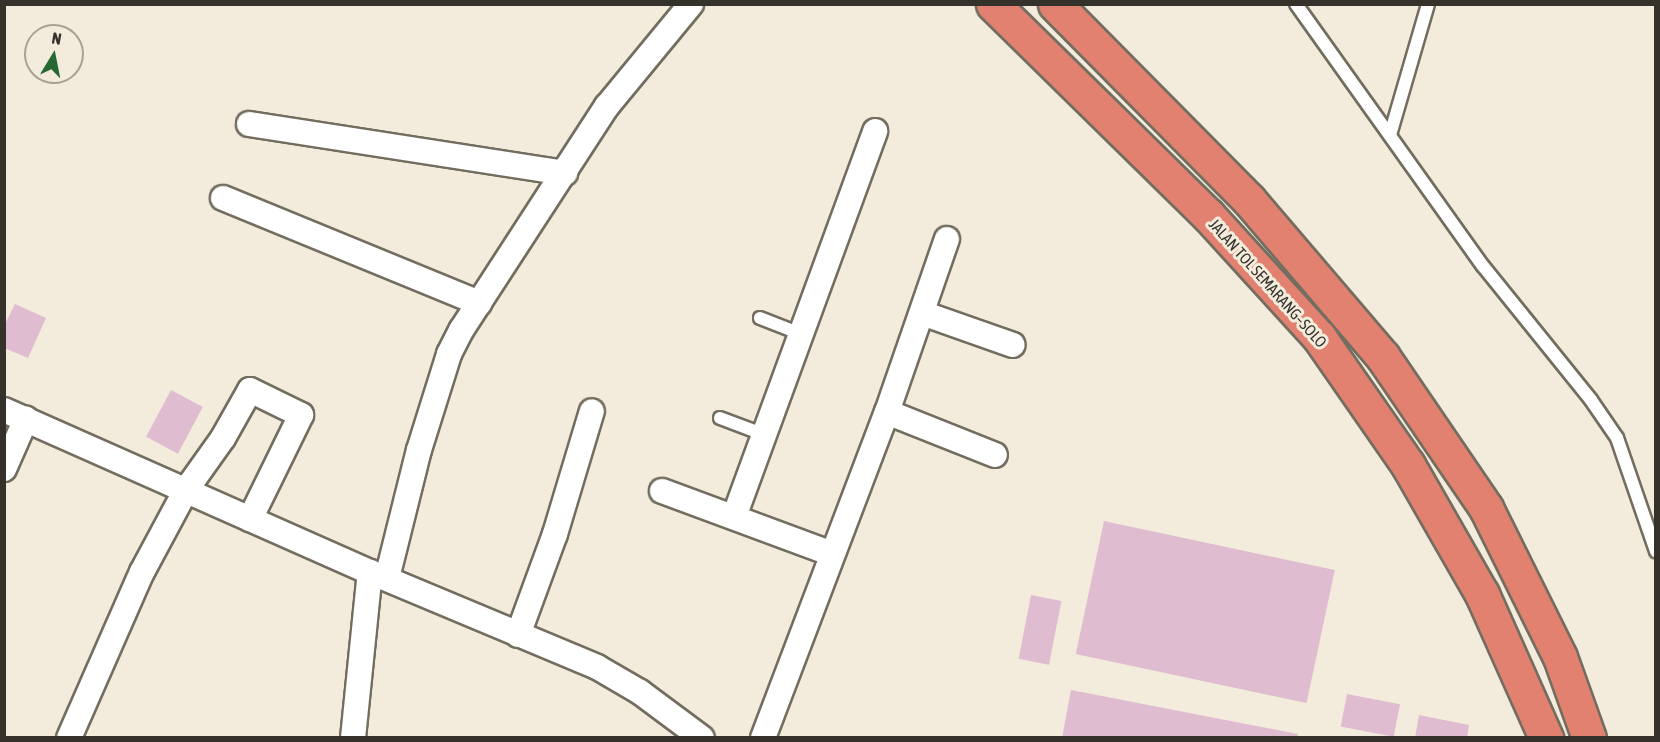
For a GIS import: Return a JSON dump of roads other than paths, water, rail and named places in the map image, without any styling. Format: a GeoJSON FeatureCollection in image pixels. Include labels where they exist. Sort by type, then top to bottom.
{"type":"FeatureCollection","features":[{"type":"Feature","properties":{"kind":"highway","name":"JALAN TOL SEMARANG–SOLO"},"geometry":{"type":"LineString","coordinates":[[993,4],[1208,215],[1319,337],[1408,465],[1482,594],[1545,738]]}},
{"type":"Feature","properties":{"kind":"highway"},"geometry":{"type":"LineString","coordinates":[[1055,4],[1249,200],[1383,357],[1486,508],[1560,657],[1589,738]]}},
{"type":"Feature","properties":{"kind":"street"},"geometry":{"type":"LineString","coordinates":[[352,738],[378,575],[449,354],[479,303],[607,106],[691,4]]}},
{"type":"Feature","properties":{"kind":"street"},"geometry":{"type":"LineString","coordinates":[[249,124],[565,173]]}},
{"type":"Feature","properties":{"kind":"street"},"geometry":{"type":"LineString","coordinates":[[734,517],[875,131]]}},
{"type":"Feature","properties":{"kind":"street"},"geometry":{"type":"LineString","coordinates":[[224,198],[479,303]]}},
{"type":"Feature","properties":{"kind":"street"},"geometry":{"type":"LineString","coordinates":[[763,738],[830,553],[887,412],[947,239]]}},
{"type":"Feature","properties":{"kind":"street"},"geometry":{"type":"LineString","coordinates":[[922,312],[1013,345]]}},
{"type":"Feature","properties":{"kind":"street"},"geometry":{"type":"LineString","coordinates":[[69,738],[106,647],[186,490],[223,438],[250,390],[301,416],[250,519]]}},
{"type":"Feature","properties":{"kind":"street"},"geometry":{"type":"LineString","coordinates":[[518,634],[555,534],[592,411]]}},
{"type":"Feature","properties":{"kind":"street"},"geometry":{"type":"LineString","coordinates":[[887,412],[995,455]]}},
{"type":"Feature","properties":{"kind":"street"},"geometry":{"type":"LineString","coordinates":[[4,469],[15,414],[378,575],[597,667],[640,692],[702,738]]}},
{"type":"Feature","properties":{"kind":"street"},"geometry":{"type":"LineString","coordinates":[[662,491],[830,553]]}},
{"type":"Feature","properties":{"kind":"lane"},"geometry":{"type":"LineString","coordinates":[[1296,4],[1484,266],[1617,438],[1656,551]]}},
{"type":"Feature","properties":{"kind":"lane"},"geometry":{"type":"LineString","coordinates":[[1390,135],[1428,4]]}},
{"type":"Feature","properties":{"kind":"lane"},"geometry":{"type":"LineString","coordinates":[[760,318],[801,333]]}},
{"type":"Feature","properties":{"kind":"lane"},"geometry":{"type":"LineString","coordinates":[[720,418],[765,435]]}}]}
